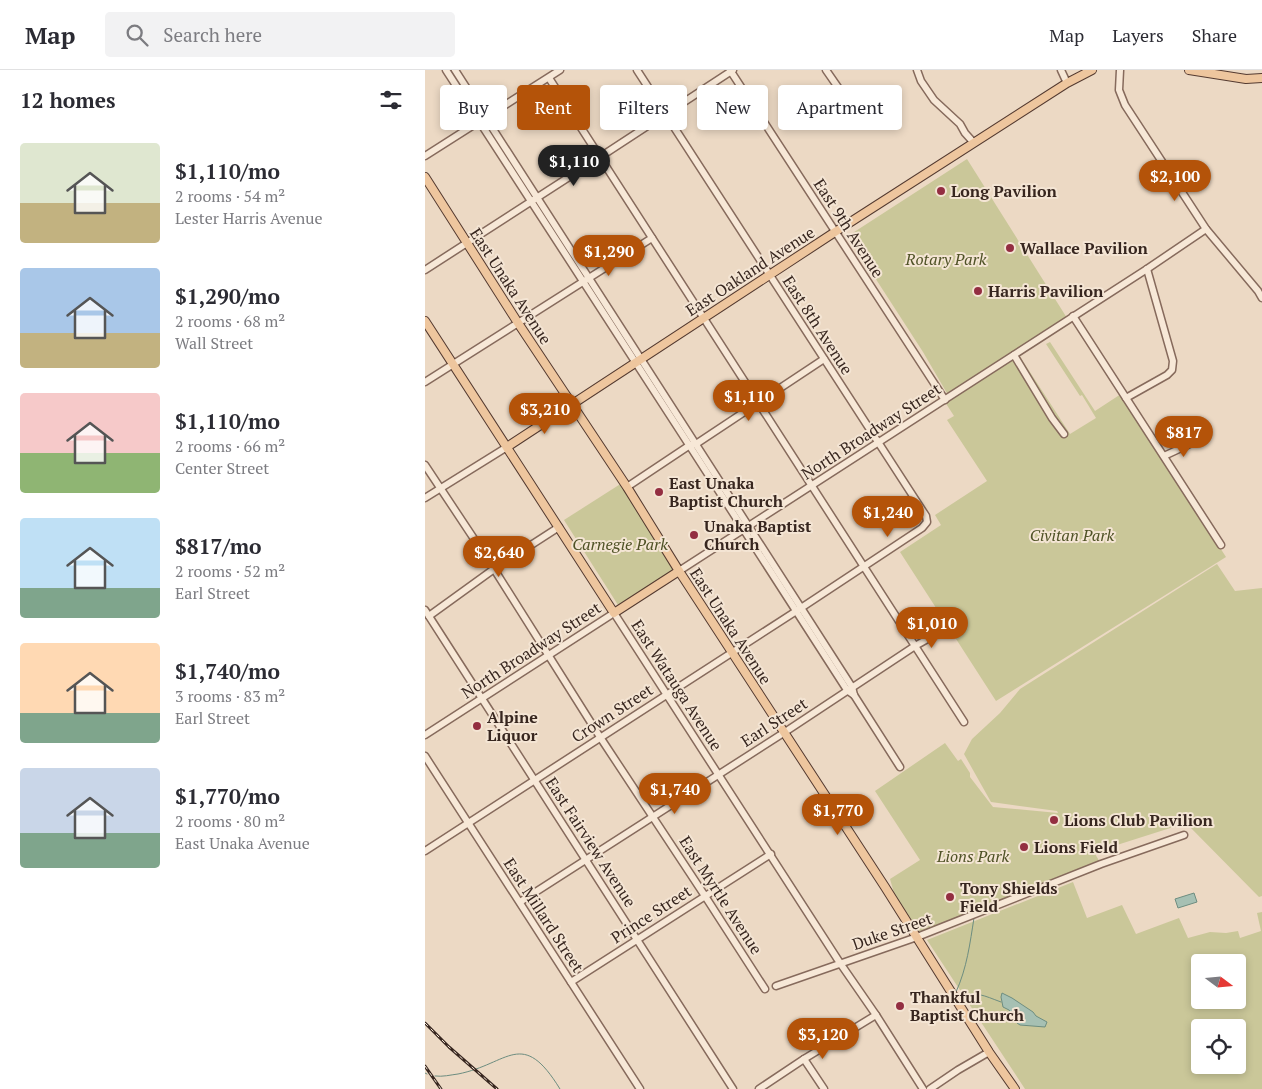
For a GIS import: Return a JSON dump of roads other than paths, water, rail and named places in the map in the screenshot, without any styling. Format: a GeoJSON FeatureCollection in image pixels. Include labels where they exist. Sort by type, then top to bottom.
{"type":"FeatureCollection","features":[{"type":"Feature","properties":{"kind":"main road","name":"East Oakland Avenue"},"geometry":{"type":"LineString","coordinates":[[507,447],[703,317],[1067,83],[1092,70]]}},
{"type":"Feature","properties":{"kind":"main road"},"geometry":{"type":"LineString","coordinates":[[1189,70],[1246,79],[1262,78]]}},
{"type":"Feature","properties":{"kind":"main road","name":"East Unaka Avenue"},"geometry":{"type":"LineString","coordinates":[[425,177],[785,732],[989,1052],[1015,1089]]}},
{"type":"Feature","properties":{"kind":"main road","name":"East Watauga Avenue"},"geometry":{"type":"LineString","coordinates":[[425,321],[614,613]]}},
{"type":"Feature","properties":{"kind":"main road","name":"North Broadway Street"},"geometry":{"type":"LineString","coordinates":[[614,613],[679,570]]}},
{"type":"Feature","properties":{"kind":"street"},"geometry":{"type":"LineString","coordinates":[[446,70],[456,85]]}},
{"type":"Feature","properties":{"kind":"street"},"geometry":{"type":"LineString","coordinates":[[455,70],[465,85]]}},
{"type":"Feature","properties":{"kind":"street"},"geometry":{"type":"LineString","coordinates":[[507,105],[560,70]]}},
{"type":"Feature","properties":{"kind":"street","name":"East 8th Avenue"},"geometry":{"type":"LineString","coordinates":[[637,70],[646,85]]}},
{"type":"Feature","properties":{"kind":"street"},"geometry":{"type":"LineString","coordinates":[[687,100],[731,70]]}},
{"type":"Feature","properties":{"kind":"street","name":"East 9th Avenue"},"geometry":{"type":"LineString","coordinates":[[731,70],[945,400]]}},
{"type":"Feature","properties":{"kind":"street"},"geometry":{"type":"LineString","coordinates":[[826,70],[836,85]]}},
{"type":"Feature","properties":{"kind":"street"},"geometry":{"type":"LineString","coordinates":[[917,70],[921,81],[934,100],[960,124],[974,143]]}},
{"type":"Feature","properties":{"kind":"street"},"geometry":{"type":"LineString","coordinates":[[1061,70],[1067,83]]}},
{"type":"Feature","properties":{"kind":"street"},"geometry":{"type":"LineString","coordinates":[[1120,70],[1119,90],[1125,105],[1205,229],[1262,298]]}},
{"type":"Feature","properties":{"kind":"street"},"geometry":{"type":"LineString","coordinates":[[549,78],[964,722]]}},
{"type":"Feature","properties":{"kind":"street"},"geometry":{"type":"LineString","coordinates":[[425,156],[465,130]]}},
{"type":"Feature","properties":{"kind":"street"},"geometry":{"type":"LineString","coordinates":[[485,130],[534,199]]}},
{"type":"Feature","properties":{"kind":"street"},"geometry":{"type":"LineString","coordinates":[[493,130],[585,279],[900,767]]}},
{"type":"Feature","properties":{"kind":"street"},"geometry":{"type":"LineString","coordinates":[[425,270],[642,130]]}},
{"type":"Feature","properties":{"kind":"street","name":"East 8th Avenue"},"geometry":{"type":"LineString","coordinates":[[675,130],[879,442],[927,519]]}},
{"type":"Feature","properties":{"kind":"street","name":"North Broadway Street"},"geometry":{"type":"LineString","coordinates":[[679,570],[945,400],[1147,269],[1205,229]]}},
{"type":"Feature","properties":{"kind":"street"},"geometry":{"type":"LineString","coordinates":[[425,382],[652,238]]}},
{"type":"Feature","properties":{"kind":"street"},"geometry":{"type":"LineString","coordinates":[[1126,398],[1167,375],[1172,370],[1173,362],[1147,269]]}},
{"type":"Feature","properties":{"kind":"street"},"geometry":{"type":"LineString","coordinates":[[1073,316],[1221,544]]}},
{"type":"Feature","properties":{"kind":"street"},"geometry":{"type":"LineString","coordinates":[[1014,355],[1052,418],[1064,434]]}},
{"type":"Feature","properties":{"kind":"street"},"geometry":{"type":"LineString","coordinates":[[627,487],[824,359]]}},
{"type":"Feature","properties":{"kind":"street"},"geometry":{"type":"LineString","coordinates":[[1164,456],[1194,442]]}},
{"type":"Feature","properties":{"kind":"street","name":"East Oakland Avenue"},"geometry":{"type":"LineString","coordinates":[[425,498],[507,447]]}},
{"type":"Feature","properties":{"kind":"street","name":"East Myrtle Avenue"},"geometry":{"type":"LineString","coordinates":[[425,465],[765,989]]}},
{"type":"Feature","properties":{"kind":"street","name":"Crown Street"},"geometry":{"type":"LineString","coordinates":[[425,851],[865,566],[922,528],[927,519]]}},
{"type":"Feature","properties":{"kind":"street"},"geometry":{"type":"LineString","coordinates":[[427,613],[559,527]]}},
{"type":"Feature","properties":{"kind":"street","name":"East Fairview Avenue"},"geometry":{"type":"LineString","coordinates":[[427,613],[733,1089]]}},
{"type":"Feature","properties":{"kind":"street","name":"North Broadway Street"},"geometry":{"type":"LineString","coordinates":[[425,735],[614,613]]}},
{"type":"Feature","properties":{"kind":"street","name":"East Watauga Avenue"},"geometry":{"type":"LineString","coordinates":[[614,613],[923,1089]]}},
{"type":"Feature","properties":{"kind":"street","name":"Earl Street"},"geometry":{"type":"LineString","coordinates":[[520,902],[915,646],[938,633]]}},
{"type":"Feature","properties":{"kind":"street","name":"East Millard Street"},"geometry":{"type":"LineString","coordinates":[[425,756],[640,1089]]}},
{"type":"Feature","properties":{"kind":"street","name":"Duke Street"},"geometry":{"type":"LineString","coordinates":[[776,986],[917,938],[1101,864],[1184,835]]}},
{"type":"Feature","properties":{"kind":"street","name":"Prince Street"},"geometry":{"type":"LineString","coordinates":[[571,982],[771,854]]}},
{"type":"Feature","properties":{"kind":"street"},"geometry":{"type":"LineString","coordinates":[[759,1089],[876,1015]]}},
{"type":"Feature","properties":{"kind":"street"},"geometry":{"type":"LineString","coordinates":[[930,1089],[989,1052]]}},
{"type":"Feature","properties":{"kind":"street"},"geometry":{"type":"LineString","coordinates":[[804,1059],[824,1089]]}},
{"type":"Feature","properties":{"kind":"waterway"},"geometry":{"type":"LineString","coordinates":[[956,992],[965,965],[974,918]]}},
{"type":"Feature","properties":{"kind":"waterway"},"geometry":{"type":"LineString","coordinates":[[959,996],[980,995],[1001,1002]]}},
{"type":"Feature","properties":{"kind":"waterway"},"geometry":{"type":"LineString","coordinates":[[435,1076],[458,1074],[514,1054],[524,1054],[535,1059],[547,1070],[560,1089]]}},
{"type":"Feature","properties":{"kind":"railway"},"geometry":{"type":"LineString","coordinates":[[425,1023],[497,1089]]}},
{"type":"Feature","properties":{"kind":"railway"},"geometry":{"type":"LineString","coordinates":[[425,1066],[441,1089]]}},
{"type":"Feature","properties":{"kind":"place","name":"Long Pavilion"},"geometry":{"type":"Point","coordinates":[941,191]}},
{"type":"Feature","properties":{"kind":"place","name":"Wallace Pavilion"},"geometry":{"type":"Point","coordinates":[1010,248]}},
{"type":"Feature","properties":{"kind":"place","name":"Harris Pavilion"},"geometry":{"type":"Point","coordinates":[978,291]}},
{"type":"Feature","properties":{"kind":"place","name":"East Unaka Baptist Church"},"geometry":{"type":"Point","coordinates":[659,492]}},
{"type":"Feature","properties":{"kind":"place","name":"Unaka Baptist Church"},"geometry":{"type":"Point","coordinates":[694,535]}},
{"type":"Feature","properties":{"kind":"place","name":"Alpine Liquor"},"geometry":{"type":"Point","coordinates":[477,726]}},
{"type":"Feature","properties":{"kind":"place","name":"Lions Club Pavilion"},"geometry":{"type":"Point","coordinates":[1054,820]}},
{"type":"Feature","properties":{"kind":"place","name":"Lions Field"},"geometry":{"type":"Point","coordinates":[1024,847]}},
{"type":"Feature","properties":{"kind":"place","name":"Tony Shields Field"},"geometry":{"type":"Point","coordinates":[950,897]}},
{"type":"Feature","properties":{"kind":"place","name":"Thankful Baptist Church"},"geometry":{"type":"Point","coordinates":[900,1006]}},
{"type":"Feature","properties":{"kind":"park label","name":"Rotary Park"},"geometry":{"type":"Point","coordinates":[946,259]}},
{"type":"Feature","properties":{"kind":"park label","name":"Civitan Park"},"geometry":{"type":"Point","coordinates":[1072,535]}},
{"type":"Feature","properties":{"kind":"park label","name":"Carnegie Park"},"geometry":{"type":"Point","coordinates":[620,544]}},
{"type":"Feature","properties":{"kind":"park label","name":"Lions Park"},"geometry":{"type":"Point","coordinates":[973,856]}}]}
